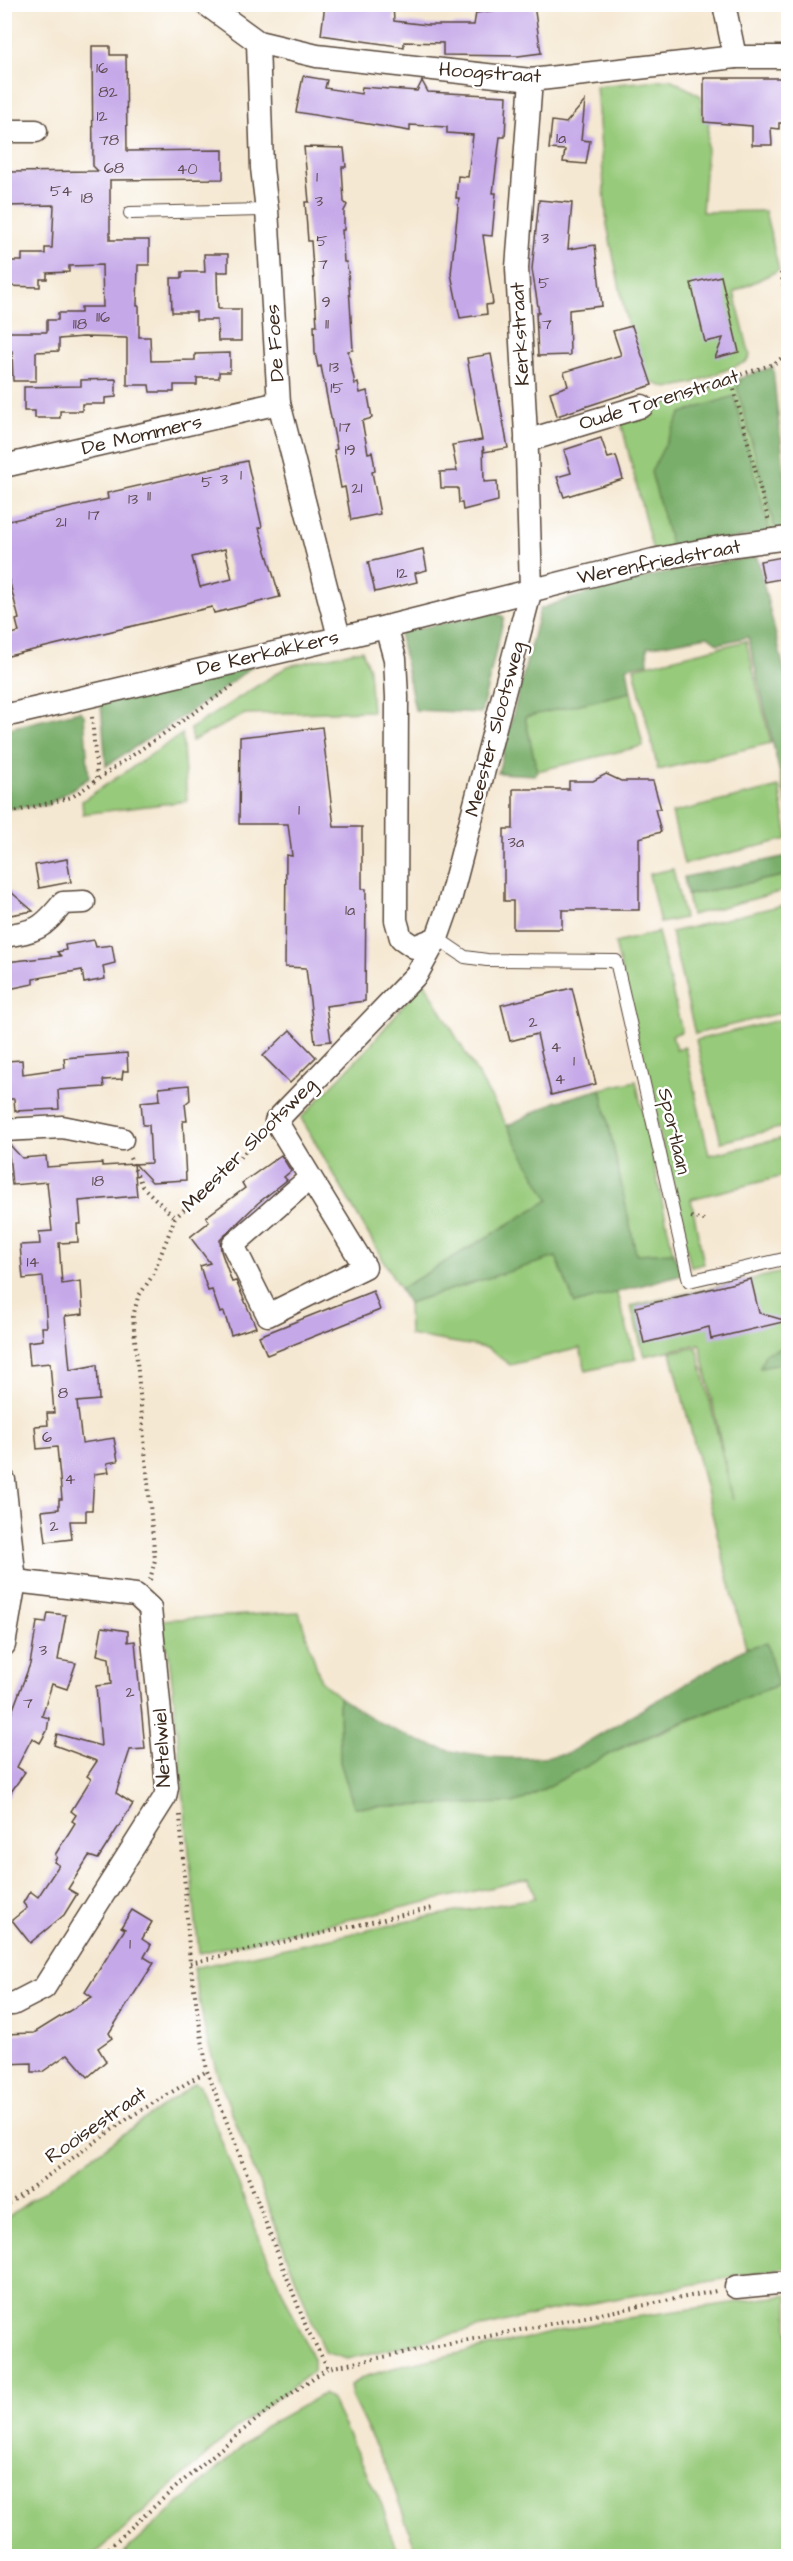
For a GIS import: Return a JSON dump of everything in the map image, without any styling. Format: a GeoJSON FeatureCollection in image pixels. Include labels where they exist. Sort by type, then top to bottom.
{"type":"FeatureCollection","features":[{"type":"Feature","properties":{"kind":"street","name":"Hoogstraat"},"geometry":{"type":"LineString","coordinates":[[206,4],[258,42],[316,56],[531,80],[735,57],[789,57]]}},
{"type":"Feature","properties":{"kind":"street"},"geometry":{"type":"LineString","coordinates":[[724,4],[735,57]]}},
{"type":"Feature","properties":{"kind":"street","name":"De Foes"},"geometry":{"type":"LineString","coordinates":[[258,42],[261,168],[267,210],[279,404],[339,637]]}},
{"type":"Feature","properties":{"kind":"street","name":"Kerkstraat"},"geometry":{"type":"LineString","coordinates":[[531,80],[517,267],[531,589]]}},
{"type":"Feature","properties":{"kind":"street"},"geometry":{"type":"LineString","coordinates":[[4,131],[36,131]]}},
{"type":"Feature","properties":{"kind":"street","name":"De Mommers"},"geometry":{"type":"LineString","coordinates":[[4,466],[279,404]]}},
{"type":"Feature","properties":{"kind":"street","name":"Oude Torenstraat"},"geometry":{"type":"LineString","coordinates":[[526,441],[642,406]]}},
{"type":"Feature","properties":{"kind":"street","name":"Werenfriedstraat"},"geometry":{"type":"LineString","coordinates":[[531,589],[653,561],[781,539]]}},
{"type":"Feature","properties":{"kind":"street","name":"De Kerkakkers"},"geometry":{"type":"LineString","coordinates":[[4,716],[386,627],[531,589]]}},
{"type":"Feature","properties":{"kind":"street","name":"Meester Slootsweg"},"geometry":{"type":"LineString","coordinates":[[276,1121],[417,974],[437,938],[452,893],[531,589]]}},
{"type":"Feature","properties":{"kind":"street"},"geometry":{"type":"LineString","coordinates":[[386,627],[395,659],[397,697],[396,920],[401,938],[414,946],[437,938]]}},
{"type":"Feature","properties":{"kind":"street"},"geometry":{"type":"LineString","coordinates":[[4,936],[34,931],[45,926],[63,903],[84,902]]}},
{"type":"Feature","properties":{"kind":"street"},"geometry":{"type":"LineString","coordinates":[[276,1121],[365,1267],[268,1315],[233,1245],[310,1178]]}},
{"type":"Feature","properties":{"kind":"street"},"geometry":{"type":"LineString","coordinates":[[4,1131],[62,1127],[122,1139]]}},
{"type":"Feature","properties":{"kind":"street"},"geometry":{"type":"LineString","coordinates":[[4,1479],[15,1581],[5,1635]]}},
{"type":"Feature","properties":{"kind":"street"},"geometry":{"type":"LineString","coordinates":[[15,1581],[136,1595],[144,1600]]}},
{"type":"Feature","properties":{"kind":"street","name":"Netelwiel"},"geometry":{"type":"LineString","coordinates":[[4,2004],[13,2004],[44,1988],[165,1797],[167,1787],[150,1608],[144,1600]]}},
{"type":"Feature","properties":{"kind":"street"},"geometry":{"type":"LineString","coordinates":[[736,2287],[789,2282]]}},
{"type":"Feature","properties":{"kind":"lane"},"geometry":{"type":"LineString","coordinates":[[129,213],[267,210]]}},
{"type":"Feature","properties":{"kind":"lane","name":"Sportlaan"},"geometry":{"type":"LineString","coordinates":[[437,938],[465,957],[488,960],[616,960],[689,1281],[789,1258]]}},
{"type":"Feature","properties":{"kind":"path"},"geometry":{"type":"LineString","coordinates":[[789,263],[781,272],[789,310]]}},
{"type":"Feature","properties":{"kind":"path","name":"Oude Torenstraat"},"geometry":{"type":"LineString","coordinates":[[642,406],[774,364],[789,353]]}},
{"type":"Feature","properties":{"kind":"path"},"geometry":{"type":"LineString","coordinates":[[731,378],[781,539]]}},
{"type":"Feature","properties":{"kind":"path"},"geometry":{"type":"LineString","coordinates":[[4,810],[17,811],[72,797],[239,682],[253,663],[254,656]]}},
{"type":"Feature","properties":{"kind":"path"},"geometry":{"type":"LineString","coordinates":[[90,696],[97,779]]}},
{"type":"Feature","properties":{"kind":"path","name":"Meester Slootsweg"},"geometry":{"type":"LineString","coordinates":[[144,1600],[155,1560],[133,1317],[138,1297],[153,1275],[175,1218],[276,1121]]}},
{"type":"Feature","properties":{"kind":"path"},"geometry":{"type":"LineString","coordinates":[[122,1139],[142,1186],[175,1218]]}},
{"type":"Feature","properties":{"kind":"path"},"geometry":{"type":"LineString","coordinates":[[167,1787],[178,1790],[190,1963],[207,2071],[307,2329],[328,2368]]}},
{"type":"Feature","properties":{"kind":"path"},"geometry":{"type":"LineString","coordinates":[[190,1963],[433,1908]]}},
{"type":"Feature","properties":{"kind":"path","name":"Rooisestraat"},"geometry":{"type":"LineString","coordinates":[[4,2208],[130,2117],[207,2071]]}},
{"type":"Feature","properties":{"kind":"path"},"geometry":{"type":"LineString","coordinates":[[100,2556],[203,2461],[283,2398],[328,2368],[736,2287]]}},
{"type":"Feature","properties":{"kind":"green space"},"geometry":{"type":"Polygon","coordinates":[[[670,79],[701,96],[702,120],[709,121],[702,212],[765,211],[779,270],[734,292],[750,356],[746,362],[693,383],[668,388],[647,381],[627,323],[607,225],[596,86],[670,79]]]}},
{"type":"Feature","properties":{"kind":"green space"},"geometry":{"type":"Polygon","coordinates":[[[773,367],[788,510],[788,530],[781,531],[774,526],[737,387],[742,377],[773,367]]]}},
{"type":"Feature","properties":{"kind":"green space"},"geometry":{"type":"Polygon","coordinates":[[[772,368],[788,529],[653,552],[620,418],[772,368]]]}},
{"type":"Feature","properties":{"kind":"green space"},"geometry":{"type":"Polygon","coordinates":[[[734,396],[769,527],[766,533],[672,549],[651,472],[681,413],[734,396]]]}},
{"type":"Feature","properties":{"kind":"green space"},"geometry":{"type":"Polygon","coordinates":[[[757,557],[788,686],[788,808],[748,637],[718,644],[708,636],[647,647],[648,663],[627,667],[631,692],[525,717],[537,771],[535,775],[498,773],[540,609],[593,591],[647,577],[757,557]]]}},
{"type":"Feature","properties":{"kind":"green space"},"geometry":{"type":"Polygon","coordinates":[[[495,613],[504,617],[481,713],[415,710],[399,632],[495,613]]]}},
{"type":"Feature","properties":{"kind":"green space"},"geometry":{"type":"Polygon","coordinates":[[[746,641],[771,743],[658,770],[634,668],[746,641]]]}},
{"type":"Feature","properties":{"kind":"green space"},"geometry":{"type":"Polygon","coordinates":[[[362,650],[369,669],[372,711],[245,714],[192,741],[190,729],[288,666],[362,650]]]}},
{"type":"Feature","properties":{"kind":"green space"},"geometry":{"type":"Polygon","coordinates":[[[253,666],[212,697],[106,766],[101,704],[253,666]]]}},
{"type":"Feature","properties":{"kind":"green space"},"geometry":{"type":"Polygon","coordinates":[[[631,692],[643,746],[537,771],[524,717],[631,692]]]}},
{"type":"Feature","properties":{"kind":"green space"},"geometry":{"type":"Polygon","coordinates":[[[80,711],[84,715],[89,778],[47,805],[5,809],[5,729],[80,711]]]}},
{"type":"Feature","properties":{"kind":"green space"},"geometry":{"type":"Polygon","coordinates":[[[182,734],[187,801],[83,814],[82,801],[182,734]]]}},
{"type":"Feature","properties":{"kind":"green space"},"geometry":{"type":"Polygon","coordinates":[[[779,787],[788,839],[684,864],[672,813],[779,787]]]}},
{"type":"Feature","properties":{"kind":"green space"},"geometry":{"type":"Polygon","coordinates":[[[788,856],[788,875],[687,895],[684,877],[788,856]]]}},
{"type":"Feature","properties":{"kind":"green space"},"geometry":{"type":"Polygon","coordinates":[[[673,869],[684,918],[660,923],[649,874],[673,869]]]}},
{"type":"Feature","properties":{"kind":"green space"},"geometry":{"type":"Polygon","coordinates":[[[788,875],[788,890],[691,915],[687,895],[788,875]]]}},
{"type":"Feature","properties":{"kind":"green space"},"geometry":{"type":"Polygon","coordinates":[[[783,905],[788,927],[788,1011],[695,1034],[671,932],[783,905]]]}},
{"type":"Feature","properties":{"kind":"green space"},"geometry":{"type":"Polygon","coordinates":[[[658,932],[682,1032],[672,1035],[676,1050],[685,1047],[709,1155],[788,1137],[788,1175],[691,1199],[704,1264],[691,1267],[615,943],[658,932]]]}},
{"type":"Feature","properties":{"kind":"green space"},"geometry":{"type":"Polygon","coordinates":[[[424,981],[550,1200],[400,1289],[301,1118],[368,1048],[424,981]]]}},
{"type":"Feature","properties":{"kind":"green space"},"geometry":{"type":"Polygon","coordinates":[[[788,1018],[788,1126],[721,1142],[696,1040],[788,1018]]]}},
{"type":"Feature","properties":{"kind":"green space"},"geometry":{"type":"Polygon","coordinates":[[[636,1081],[673,1252],[636,1255],[601,1089],[636,1081]]]}},
{"type":"Feature","properties":{"kind":"green space"},"geometry":{"type":"Polygon","coordinates":[[[601,1089],[636,1254],[673,1252],[682,1274],[575,1304],[556,1257],[408,1303],[400,1289],[549,1200],[507,1126],[555,1102],[601,1089]]]}},
{"type":"Feature","properties":{"kind":"green space"},"geometry":{"type":"Polygon","coordinates":[[[556,1256],[575,1304],[616,1291],[636,1359],[586,1371],[580,1348],[510,1365],[487,1348],[409,1335],[408,1303],[556,1256]]]}},
{"type":"Feature","properties":{"kind":"green space"},"geometry":{"type":"Polygon","coordinates":[[[788,1271],[788,2267],[550,2311],[347,2359],[324,2352],[219,2079],[206,2036],[193,1968],[433,1916],[535,1898],[529,1879],[199,1953],[173,1690],[168,1649],[161,1636],[160,1620],[299,1612],[321,1681],[339,1697],[340,1762],[355,1807],[607,1754],[774,1686],[765,1644],[746,1648],[671,1352],[697,1347],[733,1500],[700,1344],[644,1356],[631,1306],[788,1271]]]}},
{"type":"Feature","properties":{"kind":"green space"},"geometry":{"type":"Polygon","coordinates":[[[788,1346],[788,1363],[760,1368],[765,1353],[788,1346]]]}},
{"type":"Feature","properties":{"kind":"green space"},"geometry":{"type":"Polygon","coordinates":[[[767,1643],[778,1685],[632,1742],[525,1799],[513,1803],[354,1807],[340,1762],[339,1697],[393,1730],[447,1750],[504,1758],[567,1754],[746,1648],[767,1643]]]}},
{"type":"Feature","properties":{"kind":"green space"},"geometry":{"type":"Polygon","coordinates":[[[195,2083],[200,2086],[264,2250],[313,2359],[313,2371],[239,2426],[93,2556],[5,2556],[5,2219],[195,2083]]]}},
{"type":"Feature","properties":{"kind":"green space"},"geometry":{"type":"Polygon","coordinates":[[[788,2295],[788,2556],[418,2556],[389,2474],[352,2398],[350,2385],[364,2377],[397,2367],[600,2322],[788,2295]]]}},
{"type":"Feature","properties":{"kind":"green space"},"geometry":{"type":"Polygon","coordinates":[[[323,2394],[331,2399],[382,2505],[398,2556],[120,2556],[264,2427],[323,2394]]]}},
{"type":"Feature","properties":{"kind":"building"},"geometry":{"type":"Polygon","coordinates":[[[325,4],[393,4],[394,21],[428,25],[474,25],[476,13],[534,5],[541,53],[518,56],[443,55],[443,43],[404,42],[404,47],[321,35],[325,4]]]}},
{"type":"Feature","properties":{"kind":"building"},"geometry":{"type":"Polygon","coordinates":[[[92,46],[110,46],[110,55],[126,55],[127,151],[223,150],[223,179],[110,180],[110,240],[149,240],[149,265],[138,265],[137,306],[139,306],[139,337],[150,337],[151,361],[195,360],[195,354],[230,353],[230,372],[219,372],[219,378],[197,378],[197,385],[174,385],[174,392],[150,392],[149,385],[127,385],[127,338],[59,339],[59,351],[36,352],[36,381],[13,381],[12,351],[4,351],[4,332],[47,332],[47,320],[58,320],[58,313],[81,313],[81,307],[103,307],[102,265],[69,266],[69,272],[47,273],[47,279],[40,279],[40,287],[4,286],[4,261],[22,261],[22,254],[45,254],[45,248],[52,248],[54,205],[4,206],[4,172],[98,171],[93,166],[92,46]]]}},
{"type":"Feature","properties":{"kind":"building"},"geometry":{"type":"Polygon","coordinates":[[[303,76],[327,80],[325,88],[361,94],[362,87],[417,91],[422,81],[428,92],[507,96],[505,137],[500,137],[493,193],[496,193],[492,236],[483,235],[493,304],[486,305],[487,314],[460,318],[451,274],[459,198],[456,198],[458,176],[468,177],[473,135],[447,133],[447,127],[410,125],[410,131],[296,112],[303,76]]]}},
{"type":"Feature","properties":{"kind":"building"},"geometry":{"type":"Polygon","coordinates":[[[704,78],[789,78],[789,123],[779,123],[779,129],[771,128],[772,145],[752,145],[752,126],[704,122],[704,78]]]}},
{"type":"Feature","properties":{"kind":"building"},"geometry":{"type":"Polygon","coordinates":[[[585,101],[581,140],[590,141],[586,164],[563,162],[565,150],[549,149],[552,121],[566,123],[585,101]]]}},
{"type":"Feature","properties":{"kind":"building"},"geometry":{"type":"Polygon","coordinates":[[[304,147],[344,148],[346,167],[342,167],[344,202],[347,205],[344,211],[344,230],[342,230],[344,262],[346,262],[348,271],[353,350],[348,351],[355,384],[358,383],[360,393],[367,391],[369,401],[372,418],[362,421],[368,453],[372,452],[374,462],[375,471],[372,472],[380,514],[351,520],[345,487],[341,488],[334,450],[337,449],[321,366],[318,367],[315,353],[314,325],[317,325],[311,241],[308,241],[305,202],[309,202],[304,147]]]}},
{"type":"Feature","properties":{"kind":"building"},"geometry":{"type":"Polygon","coordinates":[[[539,200],[572,203],[568,249],[595,245],[602,306],[569,310],[570,355],[538,356],[536,313],[539,313],[532,269],[539,200]]]}},
{"type":"Feature","properties":{"kind":"building"},"geometry":{"type":"Polygon","coordinates":[[[204,254],[228,254],[228,272],[217,272],[218,309],[241,309],[241,341],[218,341],[217,320],[196,320],[196,312],[172,312],[171,278],[182,278],[182,272],[205,272],[204,254]]]}},
{"type":"Feature","properties":{"kind":"building"},"geometry":{"type":"Polygon","coordinates":[[[721,276],[739,352],[715,358],[723,338],[705,342],[691,283],[721,276]]]}},
{"type":"Feature","properties":{"kind":"building"},"geometry":{"type":"Polygon","coordinates":[[[632,326],[652,385],[557,416],[550,392],[568,386],[564,372],[621,355],[613,331],[632,326]]]}},
{"type":"Feature","properties":{"kind":"building"},"geometry":{"type":"Polygon","coordinates":[[[491,354],[508,448],[484,452],[483,446],[484,482],[497,481],[498,501],[463,510],[462,503],[459,503],[458,488],[441,488],[440,472],[457,471],[452,445],[482,440],[467,358],[491,354]]]}},
{"type":"Feature","properties":{"kind":"building"},"geometry":{"type":"Polygon","coordinates":[[[116,379],[116,397],[105,398],[105,404],[82,404],[82,411],[60,411],[60,418],[35,418],[35,411],[24,411],[24,387],[81,386],[81,380],[116,379]]]}},
{"type":"Feature","properties":{"kind":"building"},"geometry":{"type":"Polygon","coordinates":[[[601,438],[608,458],[616,456],[623,479],[564,497],[557,477],[571,473],[564,450],[601,438]]]}},
{"type":"Feature","properties":{"kind":"building"},"geometry":{"type":"Polygon","coordinates":[[[247,461],[262,527],[259,528],[280,597],[214,613],[212,607],[4,657],[4,636],[19,632],[16,620],[19,619],[4,560],[4,522],[108,499],[107,493],[247,461]],[[225,549],[192,557],[200,587],[232,579],[225,549]]]}},
{"type":"Feature","properties":{"kind":"building"},"geometry":{"type":"Polygon","coordinates":[[[423,549],[427,570],[415,573],[417,582],[375,592],[368,562],[423,549]]]}},
{"type":"Feature","properties":{"kind":"building"},"geometry":{"type":"Polygon","coordinates":[[[782,557],[786,578],[764,582],[760,561],[782,557]]]}},
{"type":"Feature","properties":{"kind":"building"},"geometry":{"type":"Polygon","coordinates":[[[322,727],[334,827],[362,827],[362,889],[366,889],[365,1001],[326,1006],[331,1041],[315,1043],[306,968],[285,967],[286,855],[292,856],[288,824],[239,824],[240,737],[322,727]]]}},
{"type":"Feature","properties":{"kind":"building"},"geometry":{"type":"Polygon","coordinates":[[[606,774],[621,781],[653,781],[661,809],[655,809],[661,832],[639,838],[639,910],[562,910],[562,929],[513,929],[513,901],[504,901],[504,829],[513,829],[513,789],[569,789],[569,781],[593,781],[606,774]]]}},
{"type":"Feature","properties":{"kind":"building"},"geometry":{"type":"Polygon","coordinates":[[[67,859],[71,882],[39,888],[35,865],[67,859]]]}},
{"type":"Feature","properties":{"kind":"building"},"geometry":{"type":"Polygon","coordinates":[[[4,886],[33,911],[4,916],[4,886]]]}},
{"type":"Feature","properties":{"kind":"building"},"geometry":{"type":"Polygon","coordinates":[[[94,940],[96,947],[112,945],[115,963],[103,966],[105,979],[84,983],[82,970],[33,979],[33,984],[4,990],[4,972],[8,972],[6,962],[61,956],[57,952],[66,950],[65,945],[94,940]]]}},
{"type":"Feature","properties":{"kind":"building"},"geometry":{"type":"Polygon","coordinates":[[[572,988],[596,1084],[551,1095],[537,1034],[510,1041],[501,1005],[572,988]]]}},
{"type":"Feature","properties":{"kind":"building"},"geometry":{"type":"Polygon","coordinates":[[[290,1030],[316,1057],[290,1083],[263,1056],[290,1030]]]}},
{"type":"Feature","properties":{"kind":"building"},"geometry":{"type":"Polygon","coordinates":[[[127,1053],[128,1071],[123,1071],[122,1079],[103,1080],[104,1087],[58,1090],[59,1109],[15,1111],[14,1099],[4,1099],[6,1061],[22,1060],[23,1074],[65,1068],[64,1058],[127,1053]]]}},
{"type":"Feature","properties":{"kind":"building"},"geometry":{"type":"Polygon","coordinates":[[[189,1085],[190,1100],[185,1104],[187,1121],[183,1121],[186,1180],[152,1182],[135,1164],[151,1163],[149,1125],[143,1125],[141,1102],[160,1100],[159,1088],[189,1085]]]}},
{"type":"Feature","properties":{"kind":"building"},"geometry":{"type":"Polygon","coordinates":[[[8,1143],[22,1158],[46,1156],[47,1167],[102,1163],[102,1166],[134,1164],[137,1196],[79,1201],[81,1224],[77,1224],[78,1242],[59,1243],[62,1284],[81,1281],[83,1314],[65,1316],[70,1370],[97,1365],[99,1400],[77,1402],[82,1443],[114,1438],[118,1461],[107,1463],[109,1472],[94,1474],[92,1510],[86,1510],[86,1521],[70,1521],[72,1539],[46,1542],[42,1511],[59,1509],[59,1499],[62,1499],[57,1447],[37,1449],[35,1426],[48,1425],[47,1413],[54,1413],[50,1363],[30,1365],[28,1342],[43,1340],[42,1327],[47,1327],[43,1277],[23,1279],[20,1245],[40,1244],[39,1232],[52,1231],[47,1182],[12,1185],[8,1143]]]}},
{"type":"Feature","properties":{"kind":"building"},"geometry":{"type":"Polygon","coordinates":[[[281,1155],[291,1171],[284,1177],[287,1180],[258,1203],[220,1240],[221,1251],[232,1282],[236,1281],[256,1327],[231,1335],[224,1312],[220,1313],[212,1290],[208,1291],[200,1266],[210,1263],[190,1237],[209,1222],[206,1217],[245,1188],[242,1183],[281,1155]]]}},
{"type":"Feature","properties":{"kind":"building"},"geometry":{"type":"Polygon","coordinates":[[[751,1279],[759,1313],[787,1321],[711,1339],[709,1327],[644,1343],[636,1307],[751,1279]]]}},
{"type":"Feature","properties":{"kind":"building"},"geometry":{"type":"Polygon","coordinates":[[[373,1291],[380,1310],[267,1355],[259,1336],[373,1291]]]}},
{"type":"Feature","properties":{"kind":"building"},"geometry":{"type":"Polygon","coordinates":[[[48,1613],[66,1615],[58,1660],[76,1663],[67,1689],[52,1684],[42,1716],[49,1718],[47,1731],[40,1743],[32,1738],[17,1767],[25,1772],[4,1802],[4,1733],[30,1664],[37,1622],[46,1623],[48,1613]]]}},
{"type":"Feature","properties":{"kind":"building"},"geometry":{"type":"Polygon","coordinates":[[[102,1627],[128,1631],[128,1642],[135,1641],[145,1749],[130,1750],[116,1793],[133,1804],[98,1859],[89,1856],[68,1889],[77,1894],[64,1915],[30,1943],[12,1920],[27,1908],[23,1903],[30,1891],[38,1897],[59,1865],[54,1862],[57,1857],[55,1855],[75,1823],[72,1821],[76,1815],[71,1811],[91,1779],[87,1776],[97,1761],[54,1745],[57,1734],[101,1746],[96,1686],[111,1684],[109,1658],[97,1655],[102,1627]]]}},
{"type":"Feature","properties":{"kind":"building"},"geometry":{"type":"Polygon","coordinates":[[[132,1910],[152,1922],[142,1939],[151,1945],[144,1957],[154,1963],[109,2033],[112,2038],[98,2048],[106,2061],[88,2077],[68,2054],[42,2072],[32,2072],[32,2063],[4,2064],[4,2034],[34,2033],[92,1997],[85,1992],[125,1929],[121,1927],[132,1910]]]}}]}
